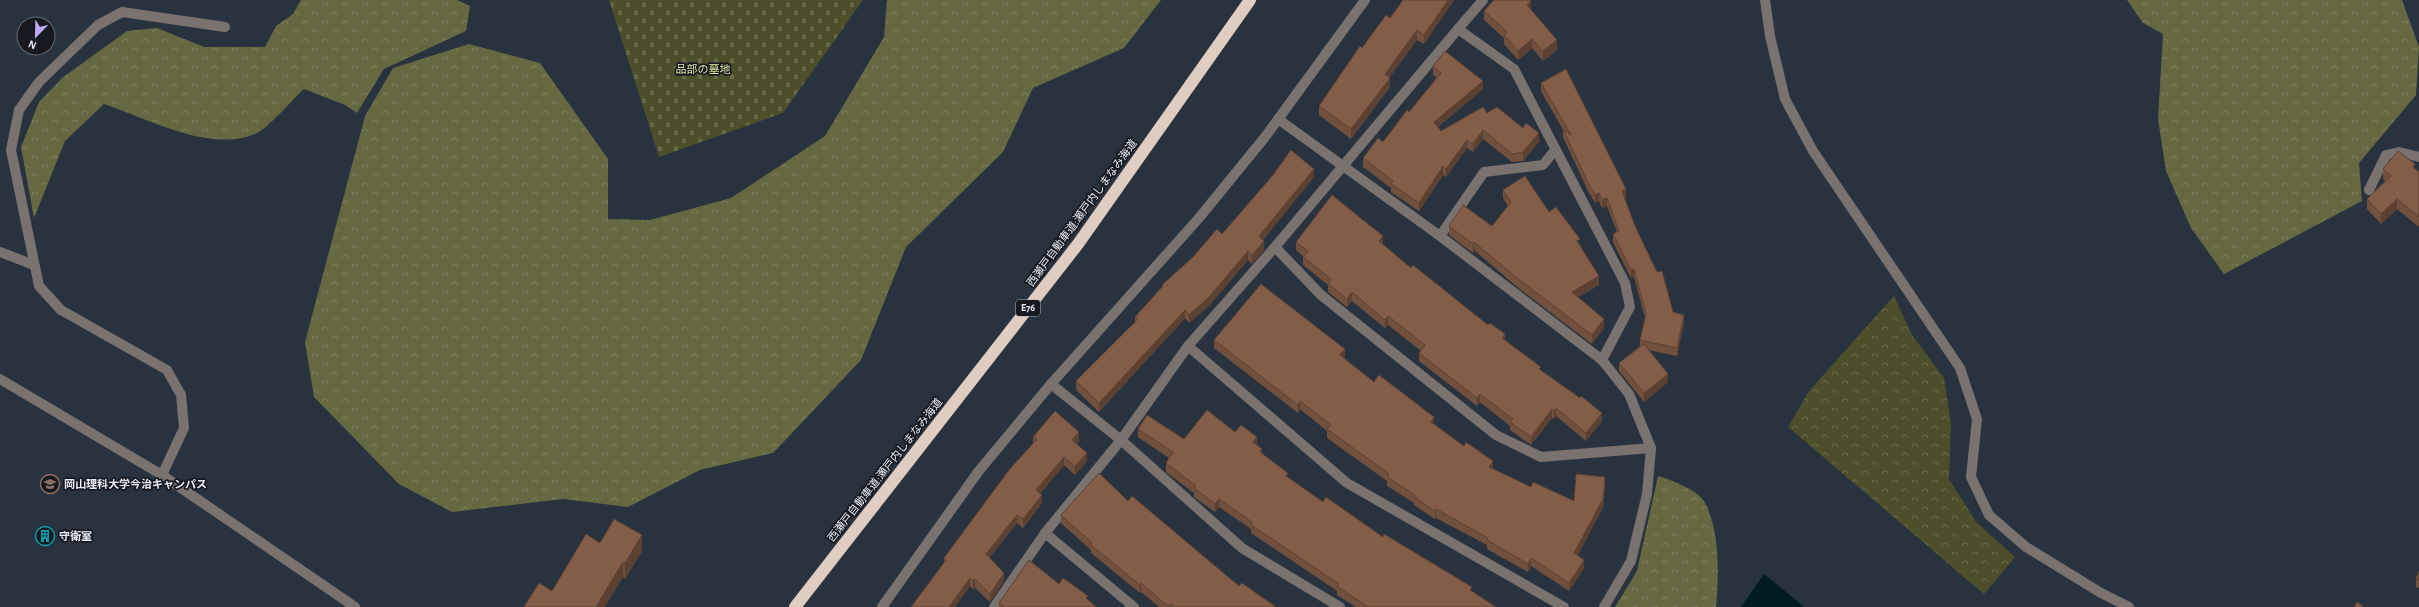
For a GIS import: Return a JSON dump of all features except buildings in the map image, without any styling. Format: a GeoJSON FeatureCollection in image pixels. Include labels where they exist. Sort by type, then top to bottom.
{"type":"FeatureCollection","features":[{"type":"Feature","properties":{"kind":"highway","name":"西瀬戸自動車道;瀬戸内しまなみ海道"},"geometry":{"type":"LineString","coordinates":[[795,607],[1078,244],[1250,0]]}},
{"type":"Feature","properties":{"kind":"street"},"geometry":{"type":"LineString","coordinates":[[882,607],[978,472],[1050,384],[1199,218],[1278,119],[1365,0]]}},
{"type":"Feature","properties":{"kind":"street"},"geometry":{"type":"LineString","coordinates":[[994,607],[1046,533],[1121,440],[1188,346],[1275,248],[1343,165],[1483,0]]}},
{"type":"Feature","properties":{"kind":"street"},"geometry":{"type":"LineString","coordinates":[[1765,0],[1770,36],[1785,99],[1813,151],[1960,368],[1977,419],[1971,477],[1989,515],[2026,547],[2101,593],[2129,607]]}},
{"type":"Feature","properties":{"kind":"street"},"geometry":{"type":"LineString","coordinates":[[162,475],[184,428],[181,395],[167,370],[61,310],[39,286],[11,150],[19,110],[39,82],[98,25],[122,12],[224,27]]}},
{"type":"Feature","properties":{"kind":"street"},"geometry":{"type":"LineString","coordinates":[[1458,29],[1514,69],[1625,283],[1630,307],[1602,360]]}},
{"type":"Feature","properties":{"kind":"street"},"geometry":{"type":"LineString","coordinates":[[1278,119],[1440,236],[1602,360],[1629,394],[1651,448],[1647,494],[1631,561],[1604,607]]}},
{"type":"Feature","properties":{"kind":"street"},"geometry":{"type":"LineString","coordinates":[[1440,236],[1484,172],[1543,165],[1555,150]]}},
{"type":"Feature","properties":{"kind":"street"},"geometry":{"type":"LineString","coordinates":[[2369,190],[2386,155],[2399,152],[2419,156]]}},
{"type":"Feature","properties":{"kind":"street"},"geometry":{"type":"LineString","coordinates":[[1275,248],[1321,295],[1496,435],[1541,457],[1651,448]]}},
{"type":"Feature","properties":{"kind":"street"},"geometry":{"type":"LineString","coordinates":[[0,252],[34,265]]}},
{"type":"Feature","properties":{"kind":"street"},"geometry":{"type":"LineString","coordinates":[[1188,346],[1346,483],[1564,607]]}},
{"type":"Feature","properties":{"kind":"street"},"geometry":{"type":"LineString","coordinates":[[0,379],[162,475],[355,607]]}},
{"type":"Feature","properties":{"kind":"street"},"geometry":{"type":"LineString","coordinates":[[1050,384],[1121,440],[1242,548],[1340,607]]}},
{"type":"Feature","properties":{"kind":"street"},"geometry":{"type":"LineString","coordinates":[[1046,533],[1134,607]]}},
{"type":"Feature","properties":{"kind":"green space"},"geometry":{"type":"Polygon","coordinates":[[[301,0],[457,0],[470,6],[466,31],[384,69],[357,113],[345,105],[304,89],[274,120],[257,133],[239,138],[220,139],[200,137],[180,132],[104,104],[65,141],[34,218],[21,147],[39,102],[62,78],[127,31],[157,28],[204,47],[265,47],[276,26],[293,14],[301,0]]]}},
{"type":"Feature","properties":{"kind":"green space","name":"品部の墓地"},"geometry":{"type":"Polygon","coordinates":[[[609,0],[863,0],[783,113],[659,157],[609,0]]]}},
{"type":"Feature","properties":{"kind":"green space"},"geometry":{"type":"Polygon","coordinates":[[[887,0],[1161,0],[1124,48],[1033,88],[1003,152],[906,247],[861,360],[773,453],[700,470],[628,507],[563,499],[452,512],[399,484],[314,397],[305,342],[365,116],[393,68],[469,44],[540,63],[608,159],[608,219],[650,220],[731,198],[825,136],[884,37],[887,0]]]}},
{"type":"Feature","properties":{"kind":"green space"},"geometry":{"type":"Polygon","coordinates":[[[2127,0],[2402,0],[2419,47],[2416,95],[2359,163],[2362,201],[2224,274],[2191,228],[2166,171],[2158,119],[2163,34],[2143,23],[2127,0]]]}},
{"type":"Feature","properties":{"kind":"green space"},"geometry":{"type":"Polygon","coordinates":[[[1894,296],[1912,335],[1944,378],[1951,423],[1949,479],[1976,522],[2015,557],[1984,594],[1788,427],[1809,391],[1894,296]]]}},
{"type":"Feature","properties":{"kind":"green space"},"geometry":{"type":"Polygon","coordinates":[[[1658,476],[1677,483],[1697,494],[1702,498],[1710,514],[1716,540],[1718,568],[1716,607],[1615,607],[1637,571],[1658,476]]]}},
{"type":"Feature","properties":{"kind":"shaded area"},"geometry":{"type":"Polygon","coordinates":[[[1764,574],[1804,607],[1741,607],[1764,574]]]}},
{"type":"Feature","properties":{"kind":"place","name":"岡山理科大学今治キャンパス"},"geometry":{"type":"Point","coordinates":[50,484]}},
{"type":"Feature","properties":{"kind":"place","name":"守衛室"},"geometry":{"type":"Point","coordinates":[45,536]}}]}
